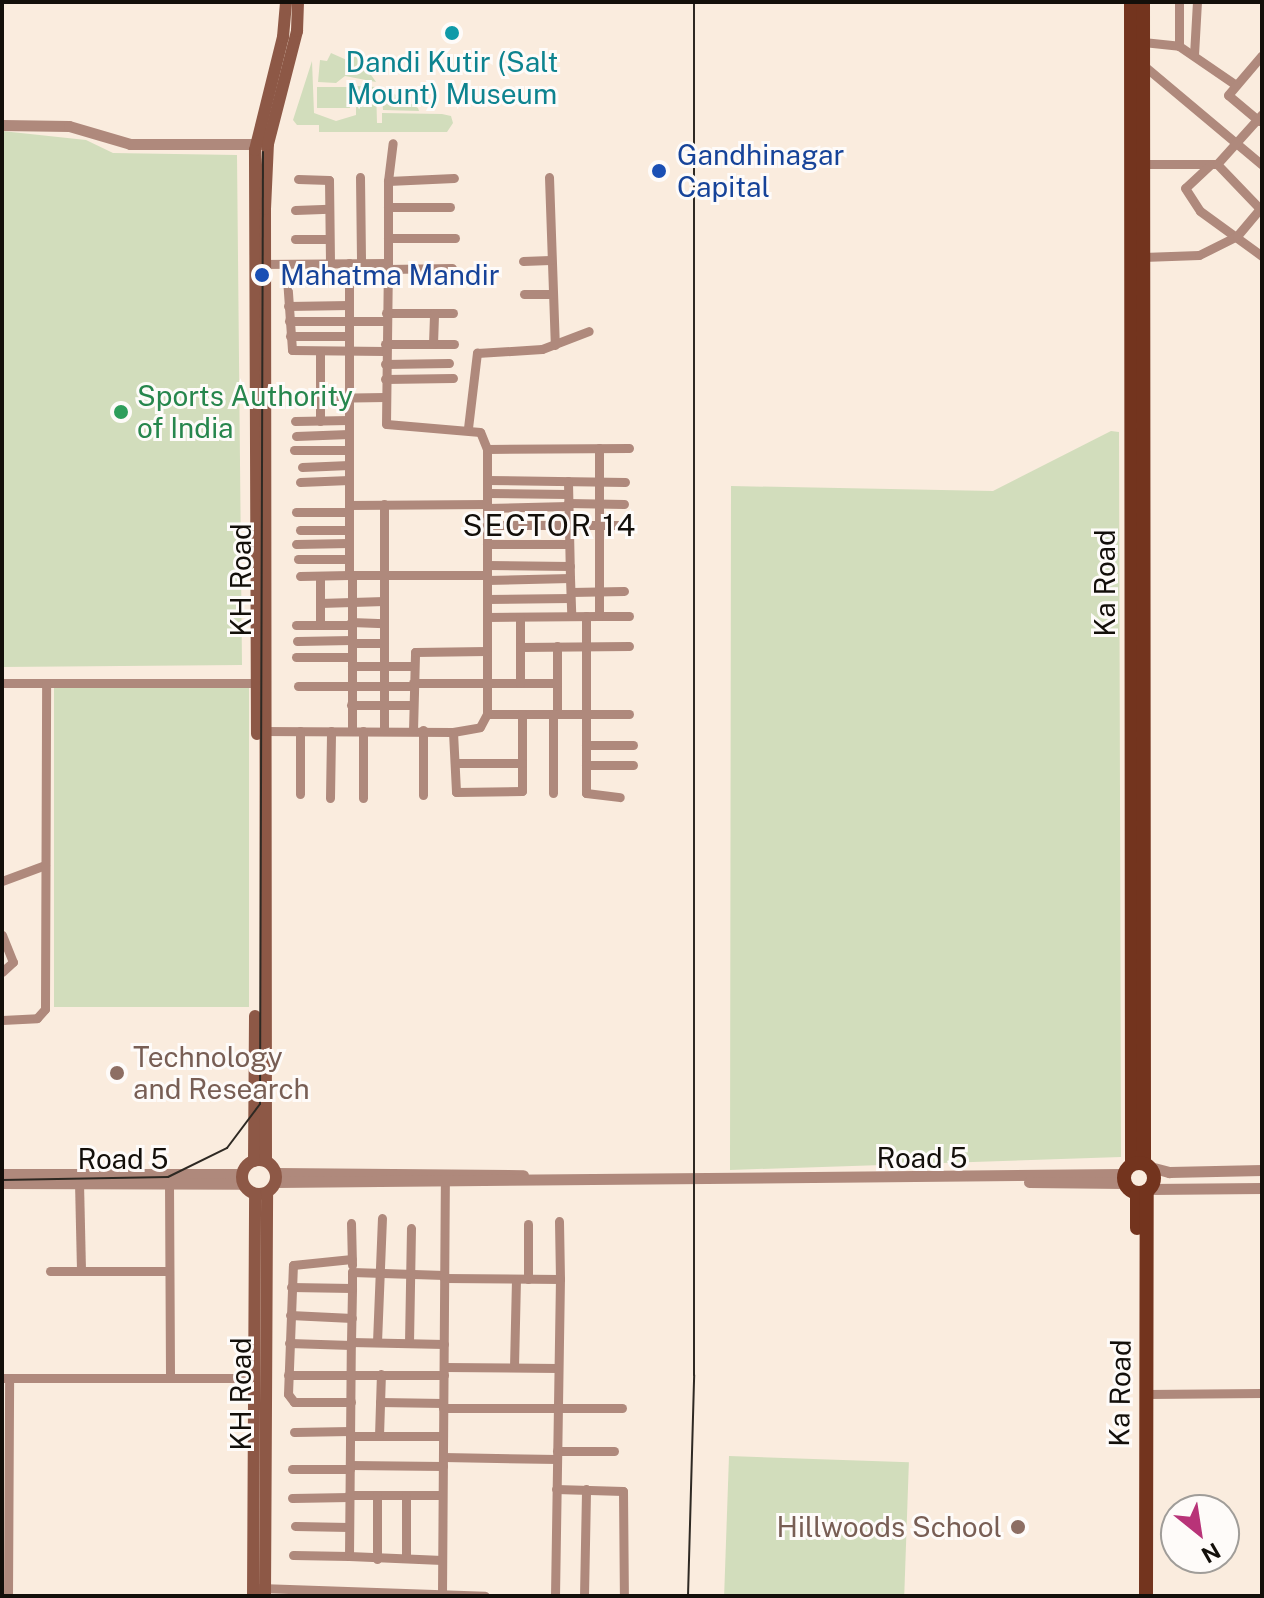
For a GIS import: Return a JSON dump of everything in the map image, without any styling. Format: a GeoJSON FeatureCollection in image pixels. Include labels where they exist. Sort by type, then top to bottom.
{"type":"FeatureCollection","features":[{"type":"Feature","properties":{"kind":"main road","name":"KH Road"},"geometry":{"type":"LineString","coordinates":[[260,1161],[262,144],[283,37],[286,2]]}},
{"type":"Feature","properties":{"kind":"main road","name":"KH Road"},"geometry":{"type":"LineString","coordinates":[[262,144],[297,31],[298,2]]}},
{"type":"Feature","properties":{"kind":"main road","name":"Ka Road"},"geometry":{"type":"LineString","coordinates":[[1131,2],[1143,257],[1137,620]]}},
{"type":"Feature","properties":{"kind":"main road","name":"Ka Road"},"geometry":{"type":"LineString","coordinates":[[1137,1596],[1137,164],[1143,2]]}},
{"type":"Feature","properties":{"kind":"main road"},"geometry":{"type":"LineString","coordinates":[[260,1161],[276,1178],[261,1194],[243,1179],[260,1161]]}},
{"type":"Feature","properties":{"kind":"main road","name":"Ka Road"},"geometry":{"type":"LineString","coordinates":[[1139,1178],[1147,1394],[1146,1596]]}},
{"type":"Feature","properties":{"kind":"main road","name":"KH Road"},"geometry":{"type":"LineString","coordinates":[[259,1592],[253,1378],[261,1194]]}},
{"type":"Feature","properties":{"kind":"main road","name":"KH Road"},"geometry":{"type":"LineString","coordinates":[[259,1592],[261,1194]]}},
{"type":"Feature","properties":{"kind":"street"},"geometry":{"type":"LineString","coordinates":[[1179,2],[1179,46]]}},
{"type":"Feature","properties":{"kind":"street"},"geometry":{"type":"LineString","coordinates":[[1194,55],[1197,2]]}},
{"type":"Feature","properties":{"kind":"street"},"geometry":{"type":"LineString","coordinates":[[1143,42],[1179,46],[1236,85]]}},
{"type":"Feature","properties":{"kind":"street"},"geometry":{"type":"LineString","coordinates":[[1262,55],[1228,95],[1261,119],[1185,188],[1200,211],[1262,256]]}},
{"type":"Feature","properties":{"kind":"street"},"geometry":{"type":"LineString","coordinates":[[1143,65],[1262,165]]}},
{"type":"Feature","properties":{"kind":"street"},"geometry":{"type":"LineString","coordinates":[[2,125],[75,126],[139,144],[262,144]]}},
{"type":"Feature","properties":{"kind":"street"},"geometry":{"type":"LineString","coordinates":[[261,731],[453,732],[476,730],[487,714],[487,449],[480,432],[468,428],[389,427],[385,397],[385,348],[388,181],[393,143]]}},
{"type":"Feature","properties":{"kind":"street"},"geometry":{"type":"LineString","coordinates":[[1137,164],[1214,164],[1261,209],[1237,236],[1199,255],[1143,257]]}},
{"type":"Feature","properties":{"kind":"street"},"geometry":{"type":"LineString","coordinates":[[360,177],[361,263]]}},
{"type":"Feature","properties":{"kind":"street"},"geometry":{"type":"LineString","coordinates":[[549,177],[555,345]]}},
{"type":"Feature","properties":{"kind":"street"},"geometry":{"type":"LineString","coordinates":[[388,181],[454,178]]}},
{"type":"Feature","properties":{"kind":"street"},"geometry":{"type":"LineString","coordinates":[[298,179],[329,180],[330,263]]}},
{"type":"Feature","properties":{"kind":"street"},"geometry":{"type":"LineString","coordinates":[[388,207],[450,207]]}},
{"type":"Feature","properties":{"kind":"street"},"geometry":{"type":"LineString","coordinates":[[295,210],[329,209]]}},
{"type":"Feature","properties":{"kind":"street"},"geometry":{"type":"LineString","coordinates":[[388,238],[455,238]]}},
{"type":"Feature","properties":{"kind":"street"},"geometry":{"type":"LineString","coordinates":[[295,239],[329,239]]}},
{"type":"Feature","properties":{"kind":"street"},"geometry":{"type":"LineString","coordinates":[[523,261],[550,260]]}},
{"type":"Feature","properties":{"kind":"street"},"geometry":{"type":"LineString","coordinates":[[349,263],[352,731]]}},
{"type":"Feature","properties":{"kind":"street"},"geometry":{"type":"LineString","coordinates":[[261,264],[361,263],[452,268]]}},
{"type":"Feature","properties":{"kind":"street"},"geometry":{"type":"LineString","coordinates":[[286,264],[292,350],[454,344]]}},
{"type":"Feature","properties":{"kind":"street"},"geometry":{"type":"LineString","coordinates":[[524,294],[552,294]]}},
{"type":"Feature","properties":{"kind":"street"},"geometry":{"type":"LineString","coordinates":[[288,306],[349,305]]}},
{"type":"Feature","properties":{"kind":"street"},"geometry":{"type":"LineString","coordinates":[[425,378],[434,313]]}},
{"type":"Feature","properties":{"kind":"street"},"geometry":{"type":"LineString","coordinates":[[289,321],[349,321],[453,313]]}},
{"type":"Feature","properties":{"kind":"street"},"geometry":{"type":"LineString","coordinates":[[468,428],[477,353],[555,345],[589,331]]}},
{"type":"Feature","properties":{"kind":"street"},"geometry":{"type":"LineString","coordinates":[[290,336],[349,336]]}},
{"type":"Feature","properties":{"kind":"street"},"geometry":{"type":"LineString","coordinates":[[320,351],[320,421]]}},
{"type":"Feature","properties":{"kind":"street"},"geometry":{"type":"LineString","coordinates":[[385,364],[449,363]]}},
{"type":"Feature","properties":{"kind":"street"},"geometry":{"type":"LineString","coordinates":[[385,379],[453,378]]}},
{"type":"Feature","properties":{"kind":"street"},"geometry":{"type":"LineString","coordinates":[[320,398],[385,397]]}},
{"type":"Feature","properties":{"kind":"street"},"geometry":{"type":"LineString","coordinates":[[295,421],[349,420]]}},
{"type":"Feature","properties":{"kind":"street"},"geometry":{"type":"LineString","coordinates":[[296,436],[349,434]]}},
{"type":"Feature","properties":{"kind":"street"},"geometry":{"type":"LineString","coordinates":[[599,448],[599,616]]}},
{"type":"Feature","properties":{"kind":"street"},"geometry":{"type":"LineString","coordinates":[[487,449],[629,448]]}},
{"type":"Feature","properties":{"kind":"street"},"geometry":{"type":"LineString","coordinates":[[294,450],[349,450]]}},
{"type":"Feature","properties":{"kind":"street"},"geometry":{"type":"LineString","coordinates":[[302,467],[349,465]]}},
{"type":"Feature","properties":{"kind":"street"},"geometry":{"type":"LineString","coordinates":[[300,482],[349,480]]}},
{"type":"Feature","properties":{"kind":"street"},"geometry":{"type":"LineString","coordinates":[[487,480],[625,482]]}},
{"type":"Feature","properties":{"kind":"street"},"geometry":{"type":"LineString","coordinates":[[568,481],[571,616]]}},
{"type":"Feature","properties":{"kind":"street"},"geometry":{"type":"LineString","coordinates":[[487,502],[568,501]]}},
{"type":"Feature","properties":{"kind":"street"},"geometry":{"type":"LineString","coordinates":[[296,512],[384,504],[568,501],[624,504]]}},
{"type":"Feature","properties":{"kind":"street"},"geometry":{"type":"LineString","coordinates":[[384,504],[384,731]]}},
{"type":"Feature","properties":{"kind":"street"},"geometry":{"type":"LineString","coordinates":[[487,525],[625,525]]}},
{"type":"Feature","properties":{"kind":"street"},"geometry":{"type":"LineString","coordinates":[[300,530],[349,530]]}},
{"type":"Feature","properties":{"kind":"street"},"geometry":{"type":"LineString","coordinates":[[296,544],[349,543]]}},
{"type":"Feature","properties":{"kind":"street"},"geometry":{"type":"LineString","coordinates":[[487,544],[569,544]]}},
{"type":"Feature","properties":{"kind":"street"},"geometry":{"type":"LineString","coordinates":[[298,559],[349,559]]}},
{"type":"Feature","properties":{"kind":"street"},"geometry":{"type":"LineString","coordinates":[[300,576],[487,573],[570,566]]}},
{"type":"Feature","properties":{"kind":"street"},"geometry":{"type":"LineString","coordinates":[[487,573],[570,578]]}},
{"type":"Feature","properties":{"kind":"street"},"geometry":{"type":"LineString","coordinates":[[320,576],[320,625]]}},
{"type":"Feature","properties":{"kind":"street"},"geometry":{"type":"LineString","coordinates":[[487,599],[624,591]]}},
{"type":"Feature","properties":{"kind":"street"},"geometry":{"type":"LineString","coordinates":[[320,603],[384,601]]}},
{"type":"Feature","properties":{"kind":"street"},"geometry":{"type":"LineString","coordinates":[[586,616],[587,796],[620,797]]}},
{"type":"Feature","properties":{"kind":"street"},"geometry":{"type":"LineString","coordinates":[[487,617],[629,616]]}},
{"type":"Feature","properties":{"kind":"street"},"geometry":{"type":"LineString","coordinates":[[520,617],[520,683]]}},
{"type":"Feature","properties":{"kind":"street"},"geometry":{"type":"LineString","coordinates":[[296,625],[384,623]]}},
{"type":"Feature","properties":{"kind":"street"},"geometry":{"type":"LineString","coordinates":[[297,641],[384,643]]}},
{"type":"Feature","properties":{"kind":"street"},"geometry":{"type":"LineString","coordinates":[[553,793],[557,646]]}},
{"type":"Feature","properties":{"kind":"street"},"geometry":{"type":"LineString","coordinates":[[520,647],[629,646]]}},
{"type":"Feature","properties":{"kind":"street"},"geometry":{"type":"LineString","coordinates":[[423,795],[413,705],[413,666],[418,651],[487,651]]}},
{"type":"Feature","properties":{"kind":"street"},"geometry":{"type":"LineString","coordinates":[[296,657],[413,666]]}},
{"type":"Feature","properties":{"kind":"street"},"geometry":{"type":"LineString","coordinates":[[2,683],[261,683]]}},
{"type":"Feature","properties":{"kind":"street"},"geometry":{"type":"LineString","coordinates":[[2,1020],[37,1018],[45,1009],[46,683]]}},
{"type":"Feature","properties":{"kind":"street"},"geometry":{"type":"LineString","coordinates":[[298,686],[557,683]]}},
{"type":"Feature","properties":{"kind":"street"},"geometry":{"type":"LineString","coordinates":[[351,705],[413,705]]}},
{"type":"Feature","properties":{"kind":"street"},"geometry":{"type":"LineString","coordinates":[[487,714],[629,714]]}},
{"type":"Feature","properties":{"kind":"street"},"geometry":{"type":"LineString","coordinates":[[453,732],[459,793],[518,793],[522,763],[522,714]]}},
{"type":"Feature","properties":{"kind":"street"},"geometry":{"type":"LineString","coordinates":[[300,731],[300,794]]}},
{"type":"Feature","properties":{"kind":"street"},"geometry":{"type":"LineString","coordinates":[[330,798],[331,731]]}},
{"type":"Feature","properties":{"kind":"street"},"geometry":{"type":"LineString","coordinates":[[363,731],[363,798]]}},
{"type":"Feature","properties":{"kind":"street"},"geometry":{"type":"LineString","coordinates":[[586,745],[633,745]]}},
{"type":"Feature","properties":{"kind":"street"},"geometry":{"type":"LineString","coordinates":[[455,763],[522,763]]}},
{"type":"Feature","properties":{"kind":"street"},"geometry":{"type":"LineString","coordinates":[[586,765],[633,765]]}},
{"type":"Feature","properties":{"kind":"street"},"geometry":{"type":"LineString","coordinates":[[2,881],[45,865]]}},
{"type":"Feature","properties":{"kind":"street"},"geometry":{"type":"LineString","coordinates":[[2,935],[13,962],[2,972]]}},
{"type":"Feature","properties":{"kind":"street"},"geometry":{"type":"LineString","coordinates":[[1139,1178],[1169,1172],[1262,1170]]}},
{"type":"Feature","properties":{"kind":"street","name":"Road 5"},"geometry":{"type":"LineString","coordinates":[[2,1174],[243,1179]]}},
{"type":"Feature","properties":{"kind":"street","name":"Road 5"},"geometry":{"type":"LineString","coordinates":[[276,1178],[1139,1178]]}},
{"type":"Feature","properties":{"kind":"street"},"geometry":{"type":"LineString","coordinates":[[442,1594],[445,1178]]}},
{"type":"Feature","properties":{"kind":"street"},"geometry":{"type":"LineString","coordinates":[[1139,1178],[1262,1188]]}},
{"type":"Feature","properties":{"kind":"street","name":"Road 5"},"geometry":{"type":"LineString","coordinates":[[2,1183],[169,1183],[243,1179]]}},
{"type":"Feature","properties":{"kind":"street"},"geometry":{"type":"LineString","coordinates":[[79,1182],[81,1271]]}},
{"type":"Feature","properties":{"kind":"street"},"geometry":{"type":"LineString","coordinates":[[169,1183],[170,1377]]}},
{"type":"Feature","properties":{"kind":"street"},"geometry":{"type":"LineString","coordinates":[[377,1342],[382,1218]]}},
{"type":"Feature","properties":{"kind":"street"},"geometry":{"type":"LineString","coordinates":[[555,1596],[559,1221]]}},
{"type":"Feature","properties":{"kind":"street"},"geometry":{"type":"LineString","coordinates":[[349,1556],[351,1223]]}},
{"type":"Feature","properties":{"kind":"street"},"geometry":{"type":"LineString","coordinates":[[528,1224],[528,1279]]}},
{"type":"Feature","properties":{"kind":"street"},"geometry":{"type":"LineString","coordinates":[[409,1343],[411,1228]]}},
{"type":"Feature","properties":{"kind":"street"},"geometry":{"type":"LineString","coordinates":[[351,1402],[294,1402],[289,1397],[288,1375],[291,1269],[297,1261],[352,1259]]}},
{"type":"Feature","properties":{"kind":"street"},"geometry":{"type":"LineString","coordinates":[[50,1271],[169,1271]]}},
{"type":"Feature","properties":{"kind":"street"},"geometry":{"type":"LineString","coordinates":[[352,1272],[560,1279]]}},
{"type":"Feature","properties":{"kind":"street"},"geometry":{"type":"LineString","coordinates":[[514,1367],[516,1279]]}},
{"type":"Feature","properties":{"kind":"street"},"geometry":{"type":"LineString","coordinates":[[291,1287],[352,1288]]}},
{"type":"Feature","properties":{"kind":"street"},"geometry":{"type":"LineString","coordinates":[[290,1315],[352,1318]]}},
{"type":"Feature","properties":{"kind":"street"},"geometry":{"type":"LineString","coordinates":[[289,1343],[444,1344]]}},
{"type":"Feature","properties":{"kind":"street"},"geometry":{"type":"LineString","coordinates":[[288,1375],[558,1368]]}},
{"type":"Feature","properties":{"kind":"street"},"geometry":{"type":"LineString","coordinates":[[379,1436],[381,1374]]}},
{"type":"Feature","properties":{"kind":"street"},"geometry":{"type":"LineString","coordinates":[[8,1596],[6,1378],[253,1378]]}},
{"type":"Feature","properties":{"kind":"street"},"geometry":{"type":"LineString","coordinates":[[1147,1394],[1262,1393]]}},
{"type":"Feature","properties":{"kind":"street"},"geometry":{"type":"LineString","coordinates":[[380,1402],[443,1406],[622,1408]]}},
{"type":"Feature","properties":{"kind":"street"},"geometry":{"type":"LineString","coordinates":[[294,1432],[443,1436]]}},
{"type":"Feature","properties":{"kind":"street"},"geometry":{"type":"LineString","coordinates":[[292,1469],[614,1451]]}},
{"type":"Feature","properties":{"kind":"street"},"geometry":{"type":"LineString","coordinates":[[556,1489],[618,1489],[626,1496],[624,1596]]}},
{"type":"Feature","properties":{"kind":"street"},"geometry":{"type":"LineString","coordinates":[[584,1596],[586,1489]]}},
{"type":"Feature","properties":{"kind":"street"},"geometry":{"type":"LineString","coordinates":[[377,1495],[377,1559]]}},
{"type":"Feature","properties":{"kind":"street"},"geometry":{"type":"LineString","coordinates":[[292,1498],[442,1495]]}},
{"type":"Feature","properties":{"kind":"street"},"geometry":{"type":"LineString","coordinates":[[406,1496],[406,1558]]}},
{"type":"Feature","properties":{"kind":"street"},"geometry":{"type":"LineString","coordinates":[[295,1526],[349,1527]]}},
{"type":"Feature","properties":{"kind":"street"},"geometry":{"type":"LineString","coordinates":[[293,1555],[442,1560]]}},
{"type":"Feature","properties":{"kind":"street"},"geometry":{"type":"LineString","coordinates":[[259,1592],[485,1596]]}},
{"type":"Feature","properties":{"kind":"green space"},"geometry":{"type":"Polygon","coordinates":[[[331,53],[349,61],[357,55],[376,82],[345,76],[336,83],[318,82],[320,60],[327,61],[331,53]]]}},
{"type":"Feature","properties":{"kind":"green space"},"geometry":{"type":"Polygon","coordinates":[[[312,61],[314,113],[336,121],[356,115],[356,86],[376,87],[377,123],[382,123],[382,113],[442,114],[451,116],[453,123],[447,132],[319,132],[319,125],[297,125],[293,120],[312,61]]]}},
{"type":"Feature","properties":{"kind":"green space"},"geometry":{"type":"Polygon","coordinates":[[[381,86],[418,108],[419,111],[383,110],[381,86]]]}},
{"type":"Feature","properties":{"kind":"green space"},"geometry":{"type":"Polygon","coordinates":[[[317,87],[350,87],[350,108],[317,108],[317,87]]]}},
{"type":"Feature","properties":{"kind":"green space","name":"Sports Authority of India"},"geometry":{"type":"Polygon","coordinates":[[[2,131],[86,140],[113,153],[237,155],[242,665],[2,667],[2,131]]]}},
{"type":"Feature","properties":{"kind":"green space"},"geometry":{"type":"Polygon","coordinates":[[[1111,431],[1119,432],[1121,1157],[730,1170],[731,486],[993,491],[1111,431]]]}},
{"type":"Feature","properties":{"kind":"green space"},"geometry":{"type":"Polygon","coordinates":[[[54,681],[249,681],[249,1007],[54,1007],[54,681]]]}},
{"type":"Feature","properties":{"kind":"green space"},"geometry":{"type":"Polygon","coordinates":[[[729,1456],[909,1462],[904,1596],[724,1596],[729,1456]]]}},
{"type":"Feature","properties":{"kind":"railway"},"geometry":{"type":"LineString","coordinates":[[688,1596],[694,1375],[694,2]]}},
{"type":"Feature","properties":{"kind":"railway"},"geometry":{"type":"LineString","coordinates":[[2,1180],[168,1177],[227,1148],[260,1104],[263,152]]}},
{"type":"Feature","properties":{"kind":"place","name":"Dandi Kutir (Salt Mount) Museum"},"geometry":{"type":"Point","coordinates":[452,33]}},
{"type":"Feature","properties":{"kind":"place","name":"Gandhinagar Capital"},"geometry":{"type":"Point","coordinates":[659,171]}},
{"type":"Feature","properties":{"kind":"place","name":"Mahatma Mandir"},"geometry":{"type":"Point","coordinates":[262,275]}},
{"type":"Feature","properties":{"kind":"place","name":"Sports Authority of India"},"geometry":{"type":"Point","coordinates":[121,412]}},
{"type":"Feature","properties":{"kind":"place","name":"Technology and Research"},"geometry":{"type":"Point","coordinates":[117,1073]}},
{"type":"Feature","properties":{"kind":"place","name":"Hillwoods School"},"geometry":{"type":"Point","coordinates":[1018,1527]}},
{"type":"Feature","properties":{"kind":"district","name":"SECTOR 14"},"geometry":{"type":"Point","coordinates":[550,525]}}]}
